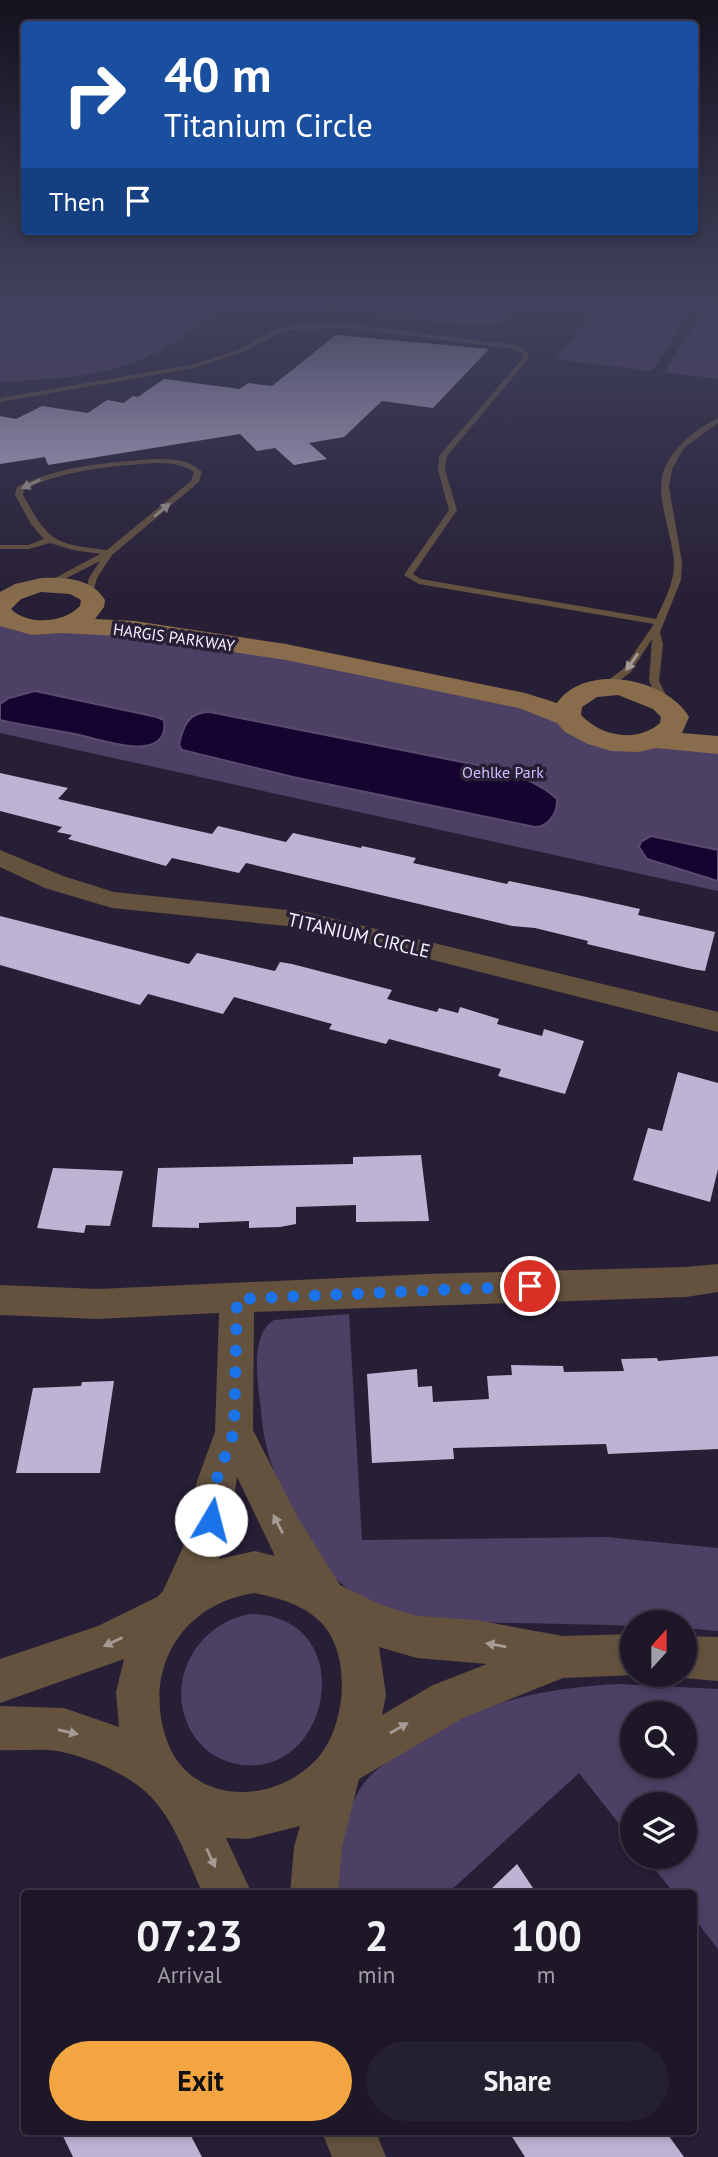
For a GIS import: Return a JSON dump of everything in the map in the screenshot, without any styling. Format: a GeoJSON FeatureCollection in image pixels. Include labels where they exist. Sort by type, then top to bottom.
{"type":"FeatureCollection","features":[{"type":"Feature","properties":{"kind":"street"},"geometry":{"type":"LineString","coordinates":[[0,585],[39,586]]}},
{"type":"Feature","properties":{"kind":"street"},"geometry":{"type":"LineString","coordinates":[[0,607],[8,597],[39,586]]}},
{"type":"Feature","properties":{"kind":"street","name":"HARGIS PARKWAY"},"geometry":{"type":"LineString","coordinates":[[39,586],[71,586],[110,612],[265,643],[286,652]]}},
{"type":"Feature","properties":{"kind":"street"},"geometry":{"type":"LineString","coordinates":[[62,625],[86,614],[92,607],[91,597]]}},
{"type":"Feature","properties":{"kind":"street","name":"HARGIS PARKWAY"},"geometry":{"type":"LineString","coordinates":[[0,613],[9,622],[20,626],[135,629],[378,669],[438,685],[525,701],[567,716],[585,733],[601,739],[619,743],[653,739]]}},
{"type":"Feature","properties":{"kind":"street","name":"HARGIS PARKWAY"},"geometry":{"type":"LineString","coordinates":[[378,669],[409,669],[503,684],[636,690],[669,708]]}},
{"type":"Feature","properties":{"kind":"street"},"geometry":{"type":"LineString","coordinates":[[567,716],[570,701],[596,689]]}},
{"type":"Feature","properties":{"kind":"street"},"geometry":{"type":"LineString","coordinates":[[669,708],[702,724],[718,727]]}},
{"type":"Feature","properties":{"kind":"street"},"geometry":{"type":"LineString","coordinates":[[653,739],[671,727],[674,719],[669,708]]}},
{"type":"Feature","properties":{"kind":"street"},"geometry":{"type":"LineString","coordinates":[[653,739],[718,745]]}},
{"type":"Feature","properties":{"kind":"street","name":"TITANIUM CIRCLE"},"geometry":{"type":"LineString","coordinates":[[0,858],[54,882],[112,900],[306,920],[718,1022]]}},
{"type":"Feature","properties":{"kind":"street"},"geometry":{"type":"LineString","coordinates":[[0,1300],[97,1304],[426,1289],[686,1282],[718,1278]]}},
{"type":"Feature","properties":{"kind":"street"},"geometry":{"type":"LineString","coordinates":[[226,1890],[192,1818],[149,1754],[141,1731],[137,1695],[148,1650],[159,1628],[175,1609],[202,1552],[211,1520],[216,1481],[234,1432],[237,1299]]}},
{"type":"Feature","properties":{"kind":"street"},"geometry":{"type":"LineString","coordinates":[[234,1432],[258,1476],[285,1539],[350,1625],[366,1678],[361,1721],[341,1765],[318,1847],[314,1890]]}},
{"type":"Feature","properties":{"kind":"street"},"geometry":{"type":"LineString","coordinates":[[0,1681],[106,1646],[175,1609],[209,1583],[224,1577],[255,1572],[270,1572],[300,1580],[331,1602],[376,1625],[417,1637],[476,1641],[563,1657],[620,1655]]}},
{"type":"Feature","properties":{"kind":"street"},"geometry":{"type":"LineString","coordinates":[[0,1728],[53,1728],[82,1735],[113,1748],[165,1780],[194,1804],[232,1816],[257,1816],[305,1799],[319,1789],[341,1765],[441,1705],[563,1657]]}},
{"type":"Feature","properties":{"kind":"street"},"geometry":{"type":"LineString","coordinates":[[697,1658],[718,1659]]}},
{"type":"Feature","properties":{"kind":"street"},"geometry":{"type":"LineString","coordinates":[[350,2135],[359,2157]]}},
{"type":"Feature","properties":{"kind":"lane"},"geometry":{"type":"LineString","coordinates":[[490,401],[441,458],[441,470],[453,500],[453,510],[408,575],[419,581],[657,627]]}},
{"type":"Feature","properties":{"kind":"lane"},"geometry":{"type":"LineString","coordinates":[[596,689],[627,671],[657,627],[678,570],[666,494],[667,472],[681,447],[718,420]]}},
{"type":"Feature","properties":{"kind":"lane"},"geometry":{"type":"LineString","coordinates":[[39,586],[109,553],[195,482],[199,477],[198,472],[192,466],[176,461],[147,461],[30,482],[20,489],[19,495],[38,528],[51,540],[109,553]]}},
{"type":"Feature","properties":{"kind":"lane"},"geometry":{"type":"LineString","coordinates":[[0,547],[29,547],[51,540]]}},
{"type":"Feature","properties":{"kind":"lane"},"geometry":{"type":"LineString","coordinates":[[91,597],[93,578],[109,553]]}},
{"type":"Feature","properties":{"kind":"lane"},"geometry":{"type":"LineString","coordinates":[[657,627],[654,681],[669,708]]}},
{"type":"Feature","properties":{"kind":"green space","name":"Oehlke Park"},"geometry":{"type":"Polygon","coordinates":[[[0,623],[99,630],[263,653],[528,706],[567,728],[718,748],[718,891],[0,733],[0,623]]]}},
{"type":"Feature","properties":{"kind":"green space"},"geometry":{"type":"Polygon","coordinates":[[[349,1314],[362,1540],[606,1537],[718,1548],[718,1631],[697,1629],[697,1610],[620,1610],[620,1626],[469,1622],[400,1612],[357,1595],[325,1567],[283,1493],[273,1467],[265,1440],[257,1361],[261,1337],[266,1327],[274,1320],[349,1314]]]}},
{"type":"Feature","properties":{"kind":"green space"},"geometry":{"type":"Polygon","coordinates":[[[251,1614],[287,1622],[310,1642],[321,1669],[321,1699],[311,1728],[292,1751],[265,1764],[232,1763],[208,1751],[191,1731],[183,1712],[181,1693],[184,1674],[201,1641],[232,1619],[251,1614]]]}},
{"type":"Feature","properties":{"kind":"green space"},"geometry":{"type":"Polygon","coordinates":[[[619,1684],[620,1687],[718,1689],[718,1949],[697,1922],[697,1890],[672,1890],[655,1869],[697,1869],[697,1792],[620,1792],[620,1825],[579,1773],[451,1890],[333,1890],[338,1852],[350,1809],[362,1786],[378,1769],[472,1713],[534,1694],[619,1684]]]}},
{"type":"Feature","properties":{"kind":"shaded area"},"geometry":{"type":"Polygon","coordinates":[[[35,691],[157,717],[164,720],[163,734],[156,743],[130,746],[0,720],[0,704],[9,698],[35,691]]]}},
{"type":"Feature","properties":{"kind":"shaded area"},"geometry":{"type":"Polygon","coordinates":[[[210,712],[502,770],[551,794],[557,799],[556,809],[548,822],[535,827],[293,777],[182,750],[179,745],[188,721],[197,714],[210,712]]]}},
{"type":"Feature","properties":{"kind":"shaded area"},"geometry":{"type":"Polygon","coordinates":[[[651,836],[718,850],[718,881],[647,859],[639,847],[641,842],[651,836]]]}},
{"type":"Feature","properties":{"kind":"building"},"geometry":{"type":"Polygon","coordinates":[[[106,401],[124,403],[127,401],[440,401],[433,408],[382,401],[344,437],[309,443],[327,459],[294,465],[275,448],[257,451],[240,434],[48,465],[45,457],[0,464],[0,416],[16,419],[42,406],[88,413],[106,401]]]}},
{"type":"Feature","properties":{"kind":"building"},"geometry":{"type":"Polygon","coordinates":[[[0,773],[68,788],[58,799],[212,834],[218,826],[286,842],[293,833],[361,848],[362,846],[416,858],[413,863],[640,909],[638,915],[715,932],[705,971],[587,944],[588,941],[535,928],[512,926],[246,863],[239,873],[172,858],[166,866],[68,839],[72,835],[57,832],[62,827],[0,811],[0,773]]]}},
{"type":"Feature","properties":{"kind":"building"},"geometry":{"type":"Polygon","coordinates":[[[0,916],[189,964],[197,953],[275,971],[280,962],[292,964],[392,990],[387,999],[437,1012],[439,1008],[458,1013],[460,1007],[499,1019],[497,1024],[542,1036],[544,1029],[584,1041],[565,1094],[498,1076],[501,1069],[389,1039],[386,1044],[329,1029],[332,1024],[234,997],[223,1014],[148,994],[140,1005],[0,965],[0,916]]]}},
{"type":"Feature","properties":{"kind":"building"},"geometry":{"type":"Polygon","coordinates":[[[678,1072],[718,1083],[718,1169],[710,1202],[633,1180],[648,1128],[662,1131],[678,1072]]]}},
{"type":"Feature","properties":{"kind":"building"},"geometry":{"type":"Polygon","coordinates":[[[421,1155],[429,1221],[356,1222],[356,1205],[296,1207],[296,1224],[280,1227],[249,1228],[249,1221],[199,1223],[199,1228],[152,1227],[158,1168],[353,1164],[353,1157],[421,1155]]]}},
{"type":"Feature","properties":{"kind":"building"},"geometry":{"type":"Polygon","coordinates":[[[53,1168],[123,1171],[110,1226],[86,1225],[84,1233],[37,1228],[53,1168]]]}},
{"type":"Feature","properties":{"kind":"building"},"geometry":{"type":"Polygon","coordinates":[[[718,1356],[718,1449],[608,1454],[606,1444],[453,1448],[454,1459],[372,1463],[367,1374],[417,1369],[418,1387],[432,1386],[433,1402],[489,1399],[487,1376],[512,1375],[511,1365],[563,1366],[564,1372],[624,1371],[621,1359],[657,1358],[658,1361],[718,1356]]]}},
{"type":"Feature","properties":{"kind":"building"},"geometry":{"type":"Polygon","coordinates":[[[114,1381],[100,1473],[16,1473],[33,1388],[81,1386],[82,1382],[114,1381]]]}},
{"type":"Feature","properties":{"kind":"building"},"geometry":{"type":"Polygon","coordinates":[[[517,1864],[534,1890],[490,1890],[517,1864]]]}},
{"type":"Feature","properties":{"kind":"building"},"geometry":{"type":"Polygon","coordinates":[[[62,2135],[191,2135],[202,2157],[73,2157],[62,2135]]]}},
{"type":"Feature","properties":{"kind":"building"},"geometry":{"type":"Polygon","coordinates":[[[511,2135],[668,2135],[684,2157],[525,2157],[511,2135]]]}},
{"type":"Feature","properties":{"kind":"route"},"geometry":{"type":"LineString","coordinates":[[211,1520],[216,1481],[234,1432],[237,1299],[530,1286]]}}]}
